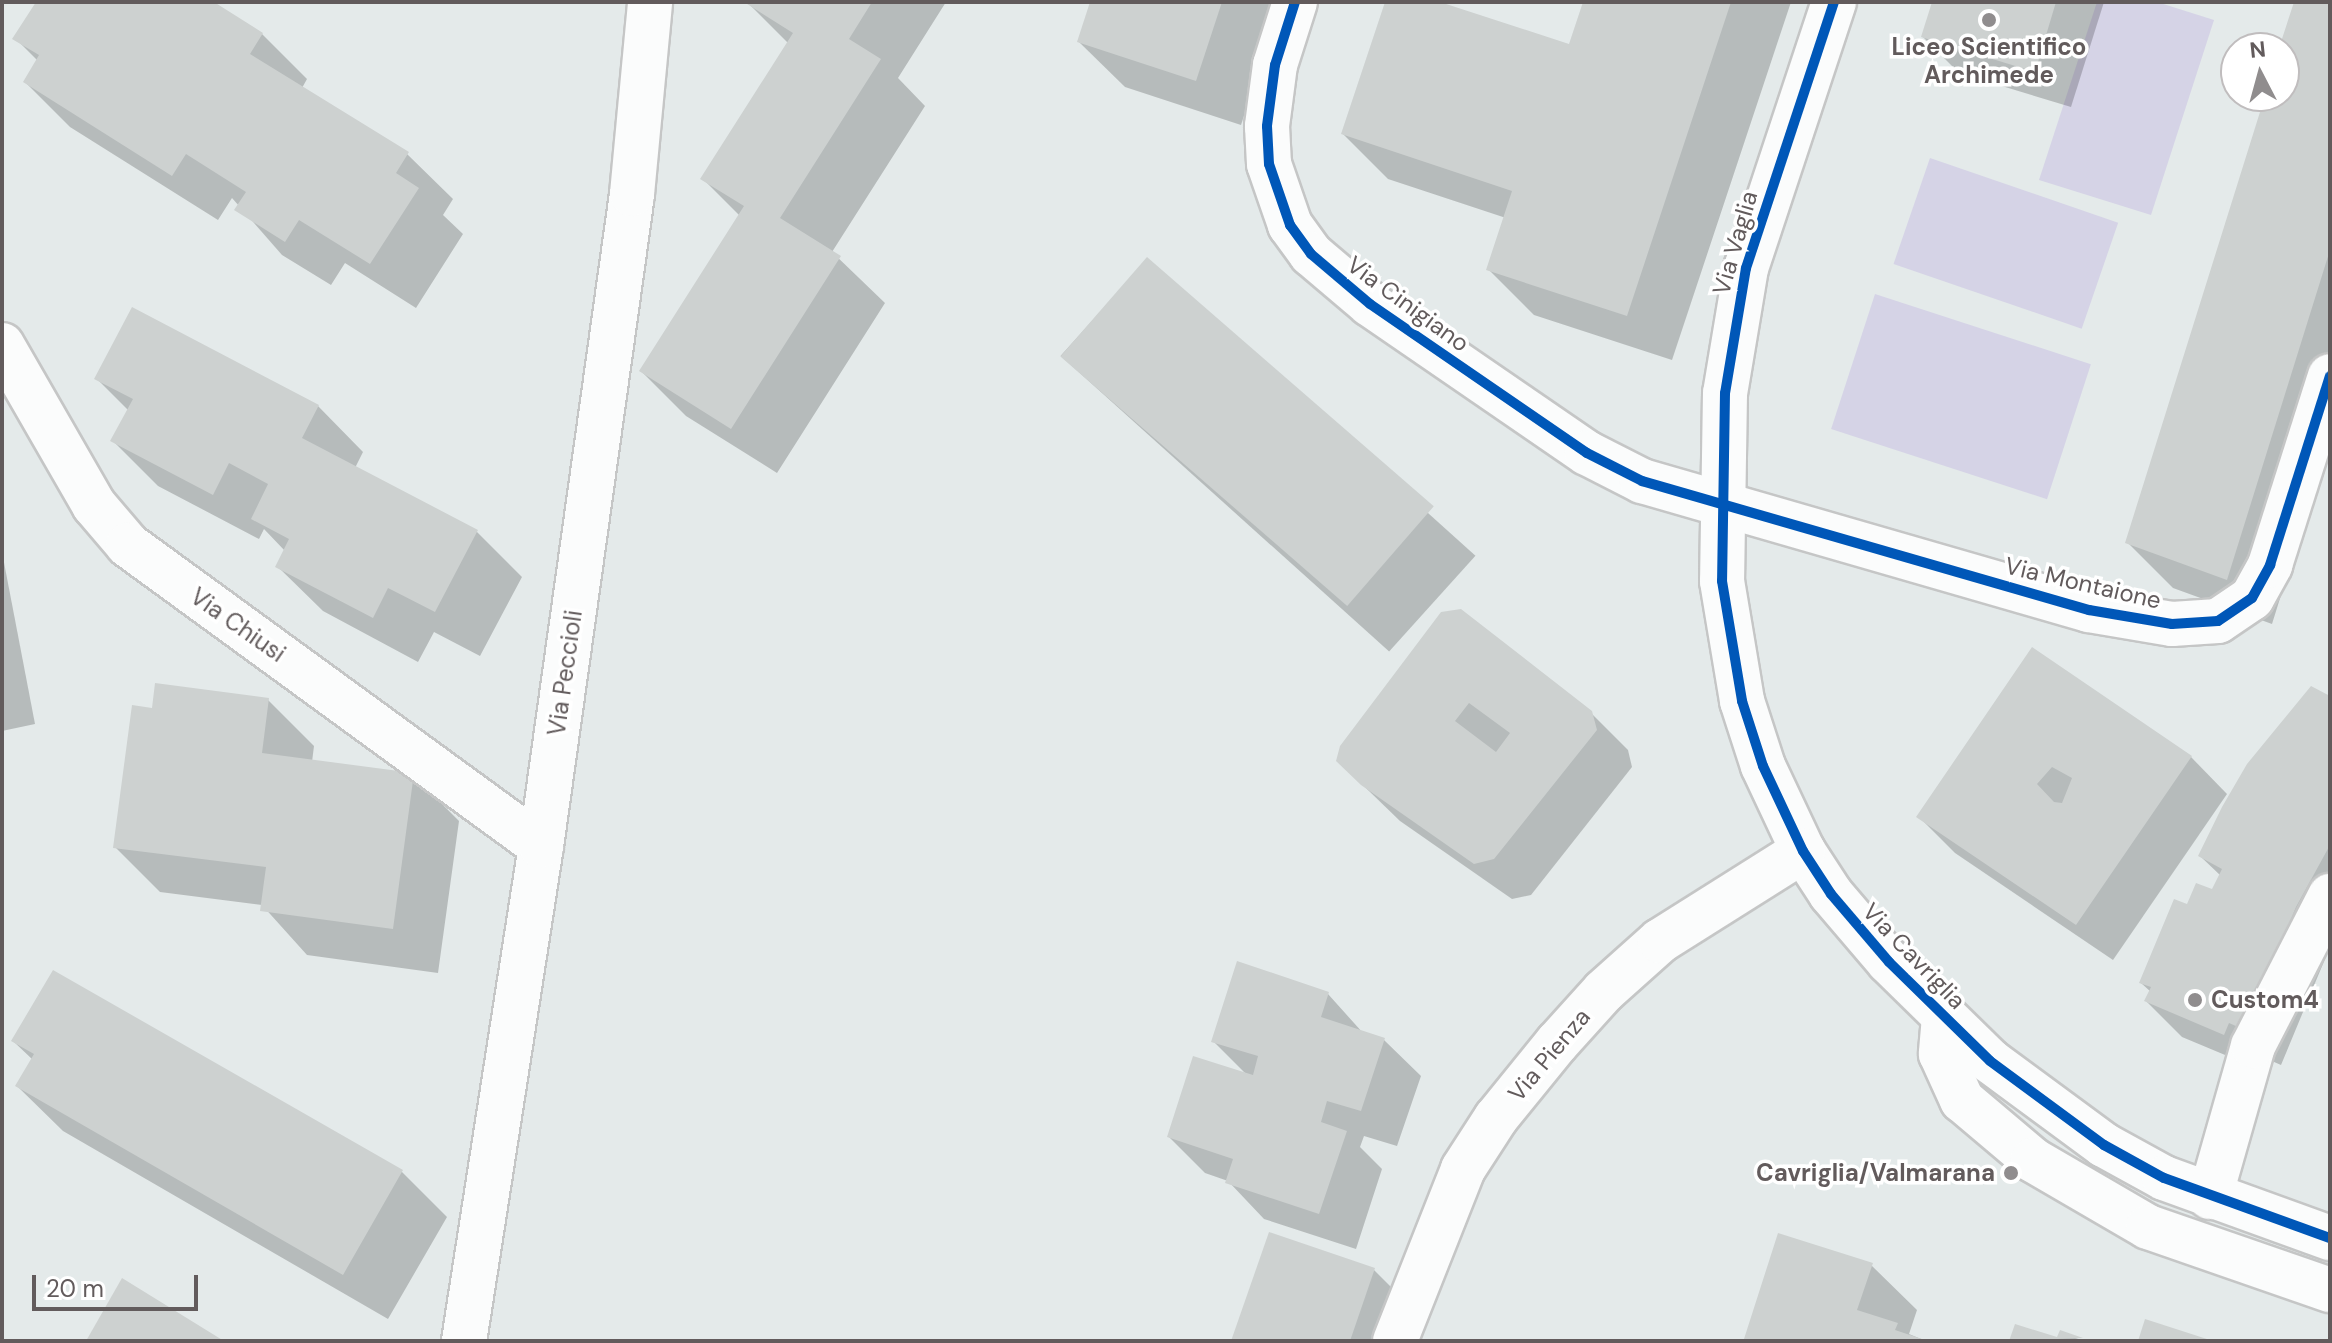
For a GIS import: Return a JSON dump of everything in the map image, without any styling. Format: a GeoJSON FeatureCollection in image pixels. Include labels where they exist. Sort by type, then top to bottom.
{"type":"FeatureCollection","features":[{"type":"Feature","properties":{"kind":"street","name":"Via Peccioli"},"geometry":{"type":"LineString","coordinates":[[464,1341],[541,846],[634,179],[650,2]]}},
{"type":"Feature","properties":{"kind":"street","name":"Via Cinigiano"},"geometry":{"type":"LineString","coordinates":[[1295,2],[1270,94],[1269,164],[1277,201],[1311,254],[1370,304],[1587,453],[1642,481],[1719,504]]}},
{"type":"Feature","properties":{"kind":"street","name":"Via Vaglia"},"geometry":{"type":"LineString","coordinates":[[1719,504],[1725,393],[1746,268],[1834,2]]}},
{"type":"Feature","properties":{"kind":"street","name":"Via Chiusi"},"geometry":{"type":"LineString","coordinates":[[2,345],[94,505],[128,545],[541,846]]}},
{"type":"Feature","properties":{"kind":"street","name":"Via Montaione"},"geometry":{"type":"LineString","coordinates":[[1719,504],[2112,615],[2172,624],[2218,621],[2252,598],[2270,565],[2330,376]]}},
{"type":"Feature","properties":{"kind":"street","name":"Via Cavriglia"},"geometry":{"type":"LineString","coordinates":[[1719,504],[1724,608],[1742,701],[1763,766],[1803,851],[1853,922],[1990,1061],[2104,1145],[2210,1197],[2330,1238]]}},
{"type":"Feature","properties":{"kind":"street","name":"Via Pienza"},"geometry":{"type":"LineString","coordinates":[[1395,1341],[1463,1169],[1547,1055],[1637,959],[1803,851]]}},
{"type":"Feature","properties":{"kind":"street"},"geometry":{"type":"LineString","coordinates":[[2210,1197],[2253,1046],[2330,896]]}},
{"type":"Feature","properties":{"kind":"street"},"geometry":{"type":"LineString","coordinates":[[1944,1017],[1941,1054],[1962,1100],[2033,1160],[2148,1227],[2330,1290]]}},
{"type":"Feature","properties":{"kind":"shaded area"},"geometry":{"type":"Polygon","coordinates":[[[2097,2],[2157,2],[2214,20],[2151,215],[2039,180],[2097,2]]]}},
{"type":"Feature","properties":{"kind":"shaded area"},"geometry":{"type":"Polygon","coordinates":[[[1930,158],[2118,223],[2082,329],[1894,264],[1930,158]]]}},
{"type":"Feature","properties":{"kind":"shaded area"},"geometry":{"type":"Polygon","coordinates":[[[1875,294],[2091,364],[2047,499],[1831,429],[1875,294]]]}},
{"type":"Feature","properties":{"kind":"building"},"geometry":{"type":"Polygon","coordinates":[[[36,2],[214,2],[263,33],[250,54],[409,152],[396,173],[419,188],[370,264],[299,220],[285,242],[234,210],[246,192],[186,154],[172,176],[23,82],[39,55],[12,39],[36,2]]]}},
{"type":"Feature","properties":{"kind":"building"},"geometry":{"type":"Polygon","coordinates":[[[744,2],[872,2],[849,39],[881,59],[780,218],[841,256],[731,429],[639,371],[744,206],[700,179],[793,33],[744,2]]]}},
{"type":"Feature","properties":{"kind":"building"},"geometry":{"type":"Polygon","coordinates":[[[1090,2],[1222,2],[1196,81],[1077,42],[1090,2]]]}},
{"type":"Feature","properties":{"kind":"building"},"geometry":{"type":"Polygon","coordinates":[[[1385,2],[1440,2],[1569,44],[1583,2],[1731,2],[1627,316],[1486,270],[1512,191],[1341,134],[1385,2]]]}},
{"type":"Feature","properties":{"kind":"building","name":"Liceo Scientifico Archimede"},"geometry":{"type":"Polygon","coordinates":[[[1932,2],[2056,2],[2035,72],[1921,37],[1932,2]]]}},
{"type":"Feature","properties":{"kind":"building"},"geometry":{"type":"Polygon","coordinates":[[[2294,2],[2330,2],[2330,250],[2227,580],[2125,543],[2260,112],[2300,112],[2300,32],[2284,32],[2294,2]]]}},
{"type":"Feature","properties":{"kind":"building"},"geometry":{"type":"Polygon","coordinates":[[[1147,257],[1434,506],[1347,606],[1060,357],[1147,257]]]}},
{"type":"Feature","properties":{"kind":"building"},"geometry":{"type":"Polygon","coordinates":[[[132,307],[319,405],[302,438],[478,530],[435,612],[388,588],[373,618],[275,567],[289,539],[251,519],[268,484],[229,463],[213,495],[110,441],[133,399],[94,379],[132,307]]]}},
{"type":"Feature","properties":{"kind":"building"},"geometry":{"type":"Polygon","coordinates":[[[1461,609],[1592,711],[1597,730],[1494,859],[1474,864],[1361,785],[1336,761],[1340,746],[1441,612],[1461,609]],[[1469,703],[1455,721],[1496,752],[1510,733],[1469,703]]]}},
{"type":"Feature","properties":{"kind":"building"},"geometry":{"type":"Polygon","coordinates":[[[2032,647],[2192,756],[2076,925],[1916,817],[2032,647]],[[2052,767],[2037,784],[2054,802],[2062,803],[2072,778],[2052,767]]]}},
{"type":"Feature","properties":{"kind":"building"},"geometry":{"type":"Polygon","coordinates":[[[155,683],[269,698],[262,753],[414,773],[393,929],[260,911],[266,867],[113,848],[132,705],[152,708],[155,683]]]}},
{"type":"Feature","properties":{"kind":"building"},"geometry":{"type":"Polygon","coordinates":[[[2311,686],[2330,696],[2330,845],[2296,907],[2245,1030],[2229,1023],[2224,1035],[2144,1001],[2151,987],[2139,983],[2174,899],[2187,904],[2196,883],[2212,889],[2222,869],[2198,856],[2222,807],[2247,764],[2311,686]]]}},
{"type":"Feature","properties":{"kind":"building"},"geometry":{"type":"Polygon","coordinates":[[[1237,961],[1329,992],[1321,1017],[1385,1038],[1361,1111],[1327,1101],[1321,1122],[1347,1131],[1319,1214],[1225,1183],[1233,1159],[1167,1137],[1193,1056],[1253,1075],[1258,1056],[1211,1042],[1237,961]]]}},
{"type":"Feature","properties":{"kind":"building"},"geometry":{"type":"Polygon","coordinates":[[[53,970],[403,1170],[343,1275],[15,1086],[34,1054],[11,1041],[53,970]]]}},
{"type":"Feature","properties":{"kind":"building"},"geometry":{"type":"Polygon","coordinates":[[[1269,1232],[1375,1268],[1350,1341],[1231,1341],[1269,1232]]]}},
{"type":"Feature","properties":{"kind":"building"},"geometry":{"type":"Polygon","coordinates":[[[1778,1233],[1873,1263],[1857,1310],[1898,1323],[1895,1330],[1928,1341],[1744,1339],[1778,1233]]]}},
{"type":"Feature","properties":{"kind":"building"},"geometry":{"type":"Polygon","coordinates":[[[122,1278],[224,1341],[86,1341],[122,1278]]]}},
{"type":"Feature","properties":{"kind":"building"},"geometry":{"type":"Polygon","coordinates":[[[2145,1319],[2210,1340],[2210,1341],[2138,1341],[2145,1319]]]}},
{"type":"Feature","properties":{"kind":"building"},"geometry":{"type":"Polygon","coordinates":[[[2015,1324],[2057,1337],[2060,1330],[2083,1338],[2009,1341],[2015,1324]]]}},
{"type":"Feature","properties":{"kind":"cycle path"},"geometry":{"type":"LineString","coordinates":[[1295,2],[1275,65],[1267,126],[1269,164],[1290,225],[1311,254],[1370,304],[1587,453],[1642,481],[2089,610],[2172,624],[2218,621],[2252,598],[2270,565],[2330,376]]}},
{"type":"Feature","properties":{"kind":"cycle path"},"geometry":{"type":"LineString","coordinates":[[1834,2],[1746,268],[1725,393],[1722,581],[1742,701],[1763,766],[1803,851],[1831,894],[1889,962],[1990,1061],[2104,1145],[2164,1178],[2330,1238]]}},
{"type":"Feature","properties":{"kind":"place","name":"Liceo Scientifico Archimede"},"geometry":{"type":"Point","coordinates":[1989,20]}},
{"type":"Feature","properties":{"kind":"place","name":"Custom4"},"geometry":{"type":"Point","coordinates":[2195,1000]}},
{"type":"Feature","properties":{"kind":"place","name":"Cavriglia/Valmarana"},"geometry":{"type":"Point","coordinates":[2011,1173]}}]}
